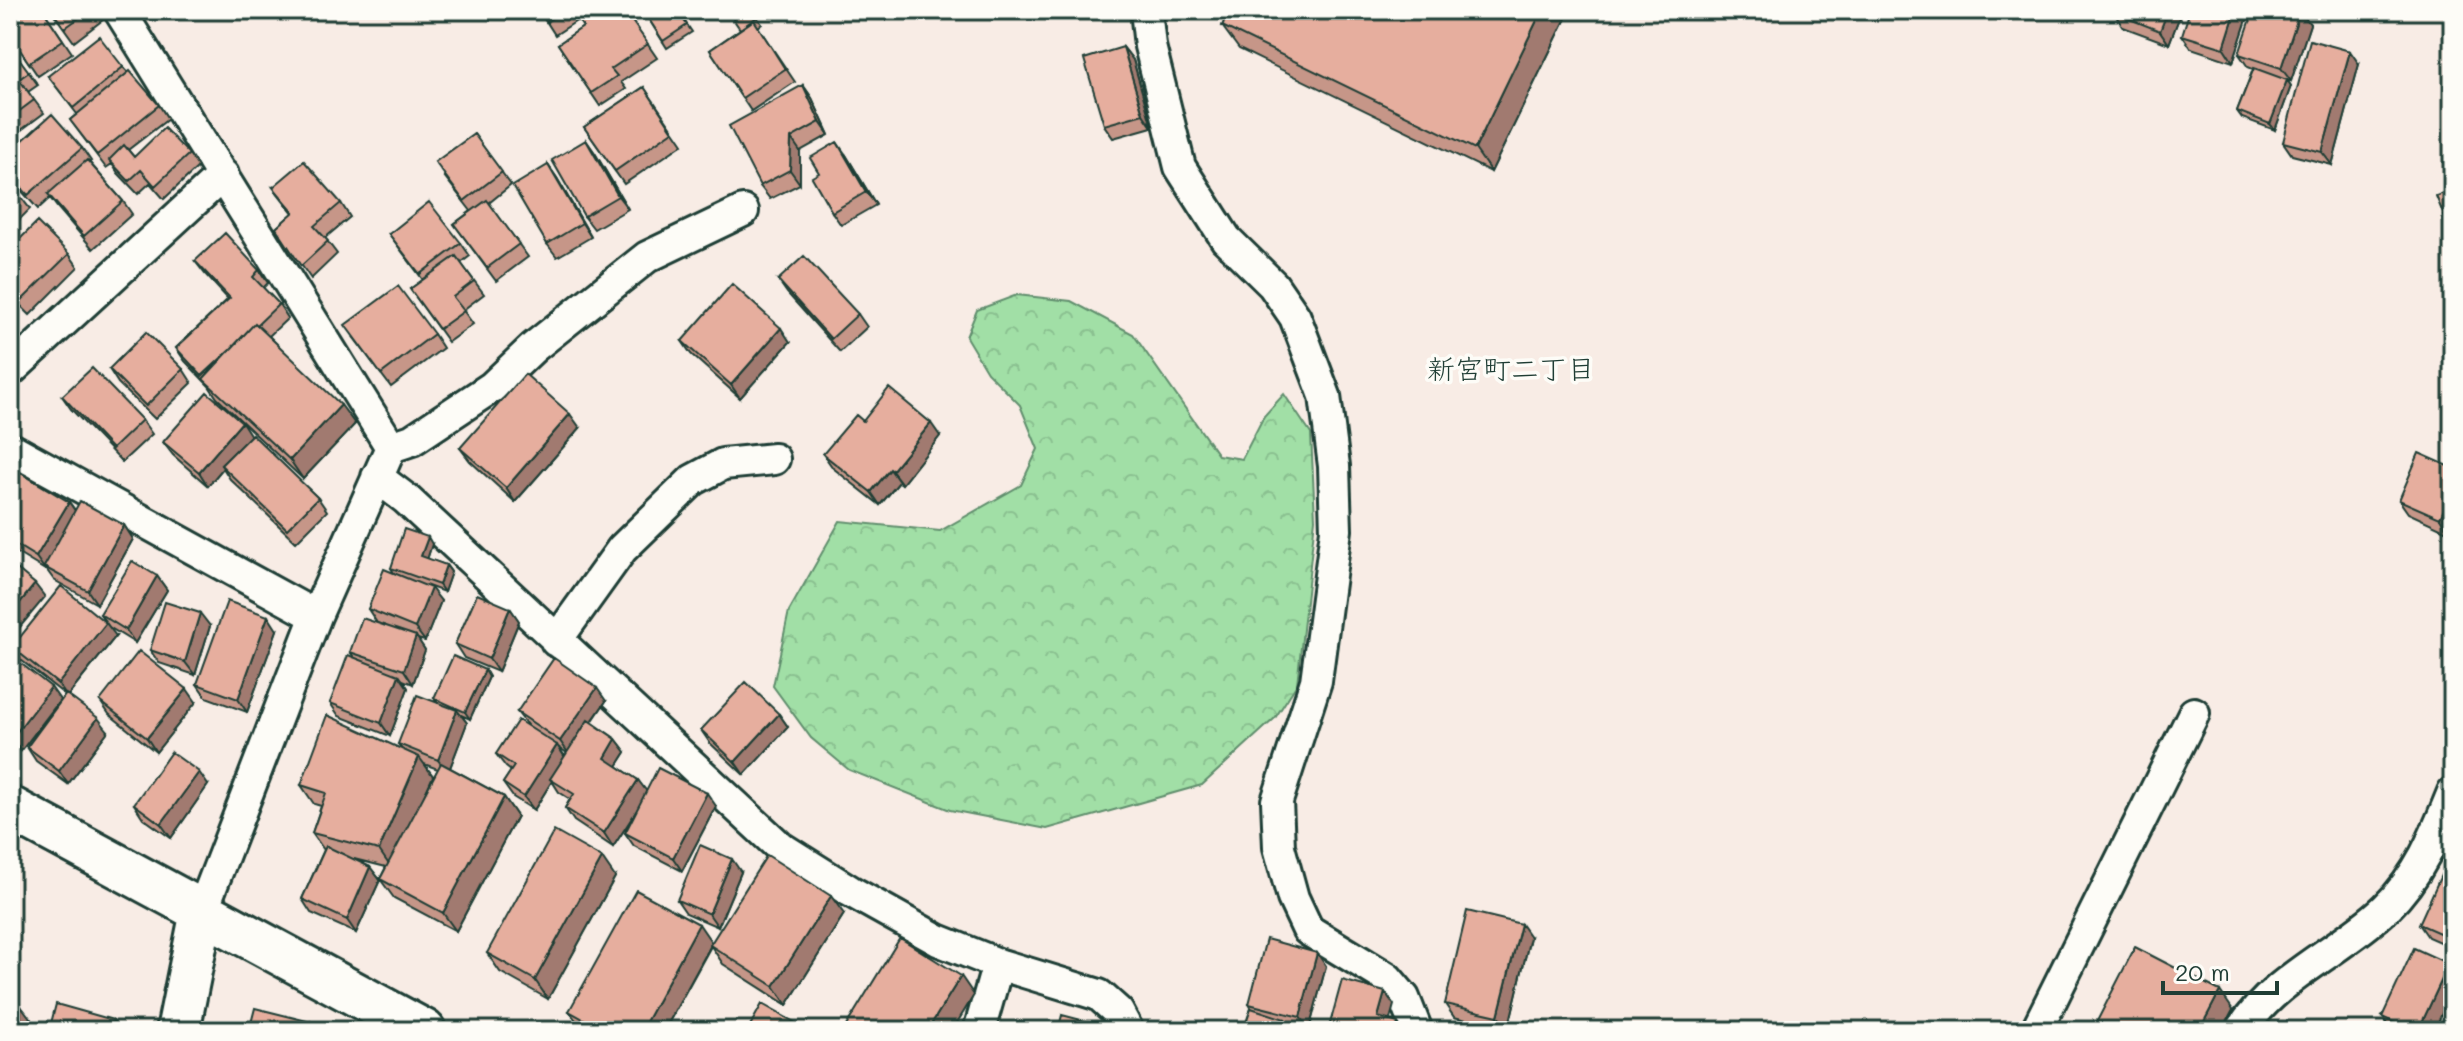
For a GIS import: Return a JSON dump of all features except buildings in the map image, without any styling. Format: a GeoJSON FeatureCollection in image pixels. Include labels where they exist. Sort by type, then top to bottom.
{"type":"FeatureCollection","features":[{"type":"Feature","properties":{"kind":"street"},"geometry":{"type":"LineString","coordinates":[[119,10],[391,447]]}},
{"type":"Feature","properties":{"kind":"street"},"geometry":{"type":"LineString","coordinates":[[1146,10],[1150,46],[1180,167],[1226,239],[1273,285],[1295,317],[1325,396],[1334,466],[1336,530],[1316,681],[1277,801],[1279,847],[1293,898],[1308,930],[1387,978],[1404,998],[1417,1031]]}},
{"type":"Feature","properties":{"kind":"street"},"geometry":{"type":"LineString","coordinates":[[10,371],[223,175]]}},
{"type":"Feature","properties":{"kind":"street"},"geometry":{"type":"LineString","coordinates":[[178,1031],[202,911],[316,616],[391,447],[412,440],[492,387],[534,347],[647,257],[743,211]]}},
{"type":"Feature","properties":{"kind":"street"},"geometry":{"type":"LineString","coordinates":[[10,448],[316,616]]}},
{"type":"Feature","properties":{"kind":"street"},"geometry":{"type":"LineString","coordinates":[[556,641],[622,549],[693,480],[723,464],[774,459]]}},
{"type":"Feature","properties":{"kind":"street"},"geometry":{"type":"LineString","coordinates":[[377,477],[406,499],[780,847],[850,891],[938,940],[998,964],[1099,995],[1118,1012],[1128,1031]]}},
{"type":"Feature","properties":{"kind":"street"},"geometry":{"type":"LineString","coordinates":[[2036,1031],[2194,713]]}},
{"type":"Feature","properties":{"kind":"street"},"geometry":{"type":"LineString","coordinates":[[2241,1031],[2250,1017],[2280,989],[2386,908],[2414,875],[2431,846],[2453,792]]}},
{"type":"Feature","properties":{"kind":"street"},"geometry":{"type":"LineString","coordinates":[[10,808],[424,1031]]}},
{"type":"Feature","properties":{"kind":"street"},"geometry":{"type":"LineString","coordinates":[[979,1031],[998,964]]}},
{"type":"Feature","properties":{"kind":"green space"},"geometry":{"type":"Polygon","coordinates":[[[1017,295],[1071,301],[1133,334],[1218,455],[1242,459],[1264,416],[1284,394],[1311,434],[1315,519],[1297,684],[1275,718],[1202,785],[1047,829],[950,810],[849,770],[811,738],[773,686],[789,611],[840,521],[940,531],[1021,485],[1038,449],[1020,405],[987,372],[966,337],[977,310],[1017,295]]]}},
{"type":"Feature","properties":{"kind":"district","name":"新宮町二丁目"},"geometry":{"type":"Point","coordinates":[1511,369]}}]}
